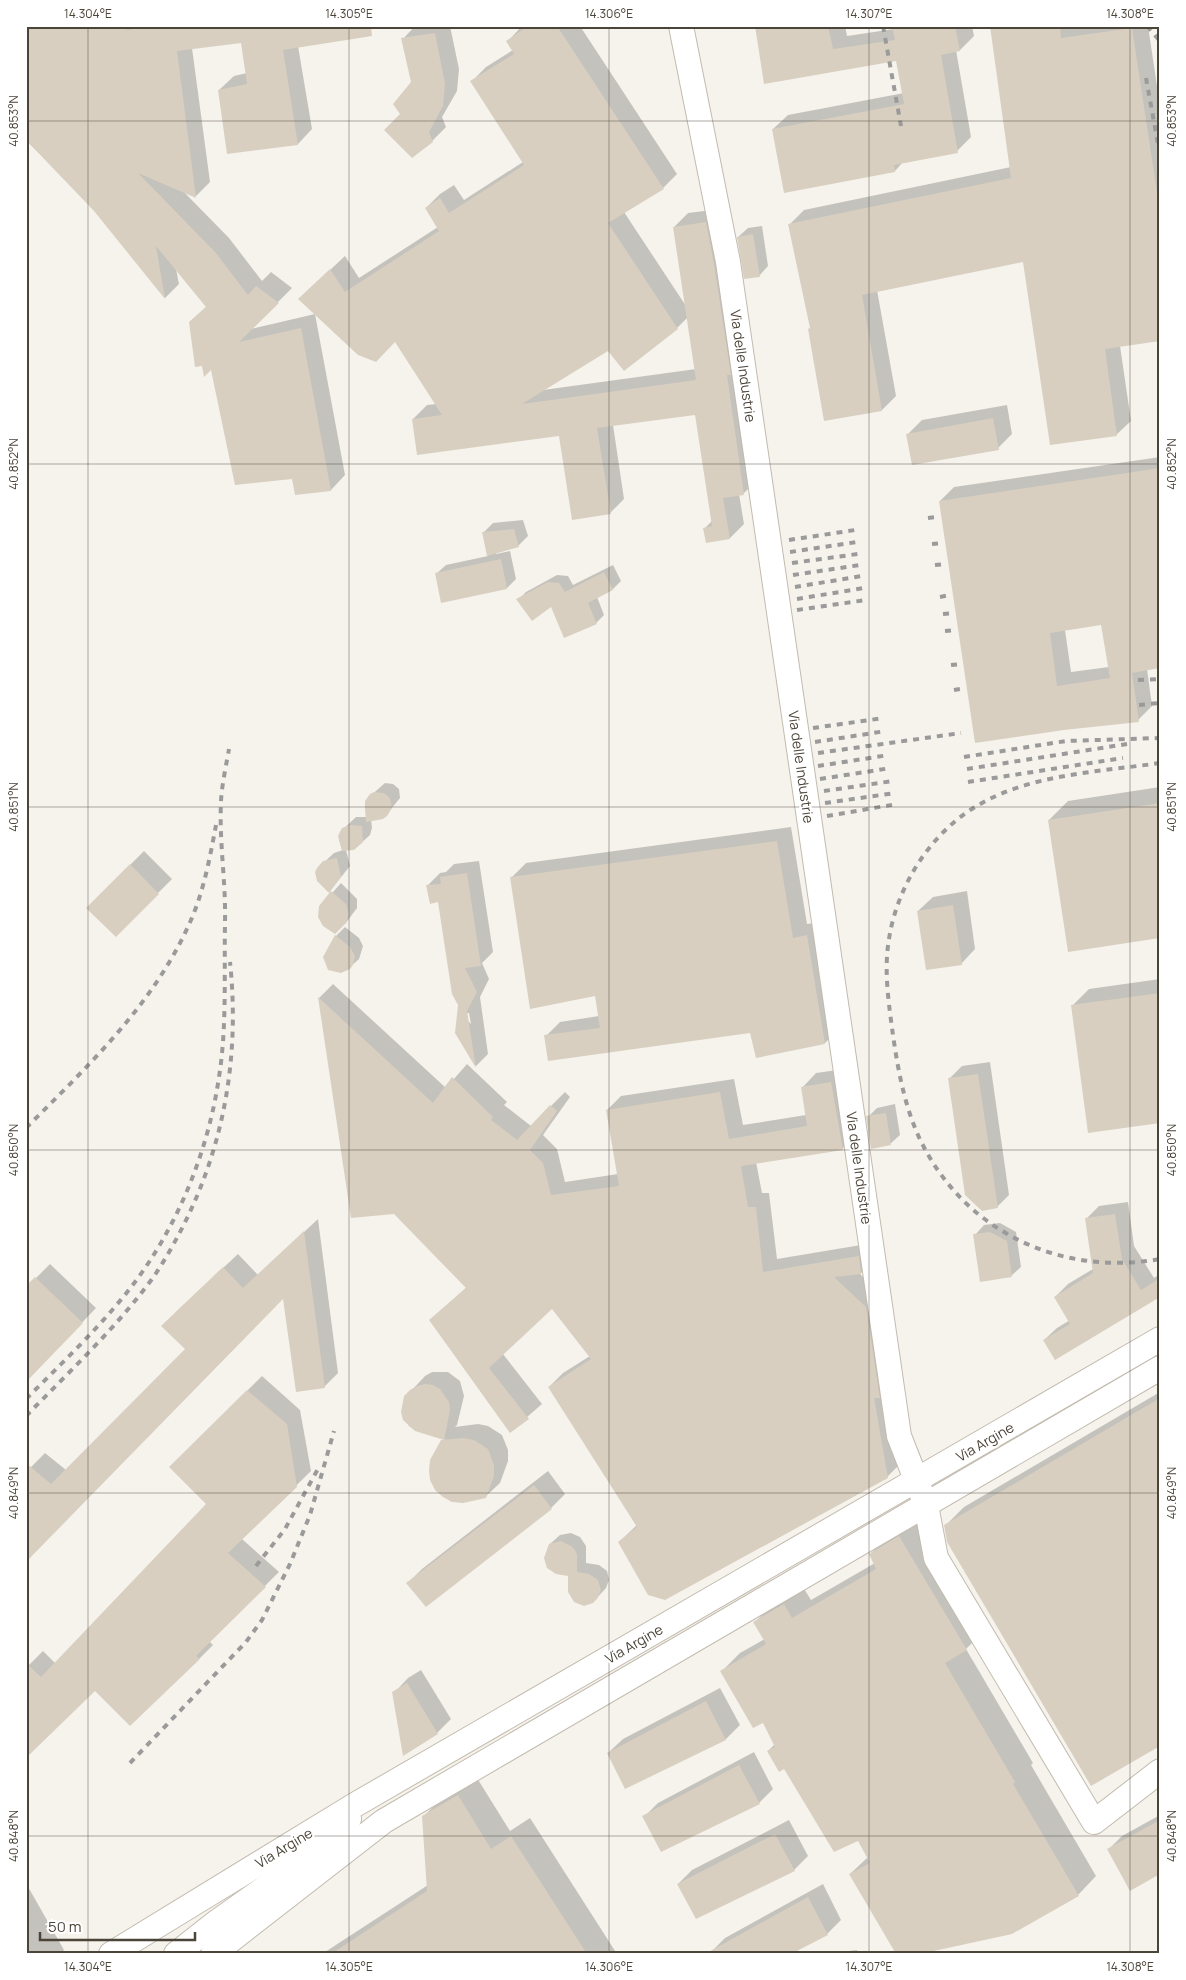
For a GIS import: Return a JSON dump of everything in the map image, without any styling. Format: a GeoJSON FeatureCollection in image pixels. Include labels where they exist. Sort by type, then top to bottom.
{"type":"FeatureCollection","features":[{"type":"Feature","properties":{"kind":"street","name":"Via delle Industrie"},"geometry":{"type":"LineString","coordinates":[[681,26],[728,262],[899,1436],[926,1505],[936,1558],[1094,1822],[1160,1771]]}},
{"type":"Feature","properties":{"kind":"street","name":"Via Argine"},"geometry":{"type":"LineString","coordinates":[[111,1954],[375,1794],[917,1482],[1160,1339]]}},
{"type":"Feature","properties":{"kind":"street","name":"Via Argine"},"geometry":{"type":"LineString","coordinates":[[212,1954],[384,1821],[1160,1368]]}},
{"type":"Feature","properties":{"kind":"street"},"geometry":{"type":"LineString","coordinates":[[176,1954],[218,1921],[317,1851],[375,1794]]}},
{"type":"Feature","properties":{"kind":"building"},"geometry":{"type":"Polygon","coordinates":[[[42,26],[126,26],[127,30],[151,26],[371,26],[372,36],[283,50],[298,145],[227,154],[218,90],[247,84],[241,43],[177,51],[196,198],[138,173],[215,252],[248,295],[256,286],[279,303],[239,342],[301,328],[331,491],[295,495],[292,479],[235,485],[211,370],[204,377],[202,366],[195,367],[189,322],[206,307],[156,246],[165,299],[94,211],[26,140],[26,29],[42,29],[42,26]]]}},
{"type":"Feature","properties":{"kind":"building"},"geometry":{"type":"Polygon","coordinates":[[[528,26],[557,26],[664,189],[608,223],[678,329],[624,371],[608,351],[522,404],[696,380],[673,227],[706,222],[731,375],[727,375],[744,495],[723,498],[730,539],[706,543],[703,528],[712,526],[695,415],[597,428],[611,514],[572,520],[559,436],[417,455],[412,419],[442,415],[395,342],[376,362],[358,355],[298,299],[330,269],[345,292],[439,231],[425,208],[440,198],[449,213],[524,165],[470,81],[514,54],[506,41],[528,26]]]}},
{"type":"Feature","properties":{"kind":"building"},"geometry":{"type":"Polygon","coordinates":[[[755,26],[828,26],[833,49],[895,40],[892,26],[955,26],[960,51],[941,55],[958,153],[894,165],[895,172],[784,193],[772,129],[904,104],[896,61],[764,84],[755,26]]]}},
{"type":"Feature","properties":{"kind":"building"},"geometry":{"type":"Polygon","coordinates":[[[990,26],[1060,26],[1061,38],[1132,28],[1160,212],[1160,341],[1105,349],[1117,436],[1050,445],[1023,262],[862,295],[882,411],[824,421],[808,329],[810,328],[788,224],[1011,178],[990,26]]]}},
{"type":"Feature","properties":{"kind":"building"},"geometry":{"type":"Polygon","coordinates":[[[435,33],[445,84],[443,106],[429,132],[433,142],[412,158],[384,130],[400,114],[393,104],[411,82],[401,38],[435,33]]]}},
{"type":"Feature","properties":{"kind":"building"},"geometry":{"type":"Polygon","coordinates":[[[753,234],[760,277],[744,279],[737,237],[753,234]]]}},
{"type":"Feature","properties":{"kind":"building"},"geometry":{"type":"Polygon","coordinates":[[[993,418],[999,450],[912,465],[906,434],[993,418]]]}},
{"type":"Feature","properties":{"kind":"building"},"geometry":{"type":"Polygon","coordinates":[[[1160,468],[1160,668],[1132,673],[1139,722],[1064,730],[975,743],[939,501],[1160,468]],[[1101,625],[1050,633],[1057,686],[1110,678],[1101,625]]]}},
{"type":"Feature","properties":{"kind":"building"},"geometry":{"type":"Polygon","coordinates":[[[514,529],[519,547],[487,556],[482,532],[514,529]]]}},
{"type":"Feature","properties":{"kind":"building"},"geometry":{"type":"Polygon","coordinates":[[[501,559],[507,589],[441,603],[435,573],[501,559]]]}},
{"type":"Feature","properties":{"kind":"building"},"geometry":{"type":"Polygon","coordinates":[[[604,572],[613,590],[588,603],[597,624],[564,638],[551,607],[532,621],[516,599],[548,582],[559,583],[565,592],[604,572]]]}},
{"type":"Feature","properties":{"kind":"building"},"geometry":{"type":"Polygon","coordinates":[[[374,792],[387,795],[392,808],[383,819],[366,822],[365,801],[374,792]]]}},
{"type":"Feature","properties":{"kind":"building"},"geometry":{"type":"Polygon","coordinates":[[[1160,803],[1160,938],[1068,952],[1048,820],[1160,803]]]}},
{"type":"Feature","properties":{"kind":"building"},"geometry":{"type":"Polygon","coordinates":[[[350,825],[362,826],[363,842],[354,850],[342,851],[338,836],[342,828],[350,825]]]}},
{"type":"Feature","properties":{"kind":"building"},"geometry":{"type":"Polygon","coordinates":[[[777,841],[793,938],[807,935],[825,1044],[756,1058],[750,1033],[548,1061],[544,1035],[600,1028],[595,996],[530,1009],[510,877],[777,841]]]}},
{"type":"Feature","properties":{"kind":"building"},"geometry":{"type":"Polygon","coordinates":[[[337,858],[341,877],[329,893],[317,881],[315,872],[323,861],[337,858]]]}},
{"type":"Feature","properties":{"kind":"building"},"geometry":{"type":"Polygon","coordinates":[[[130,864],[159,894],[116,937],[86,908],[130,864]]]}},
{"type":"Feature","properties":{"kind":"building"},"geometry":{"type":"Polygon","coordinates":[[[467,873],[481,966],[465,968],[477,992],[467,1011],[476,1068],[455,1033],[458,1005],[452,994],[438,902],[430,904],[426,885],[441,884],[440,877],[467,873]]]}},
{"type":"Feature","properties":{"kind":"building"},"geometry":{"type":"Polygon","coordinates":[[[331,891],[346,904],[349,914],[346,923],[335,934],[323,926],[318,917],[319,906],[331,891]]]}},
{"type":"Feature","properties":{"kind":"building"},"geometry":{"type":"Polygon","coordinates":[[[953,905],[962,965],[926,970],[917,911],[953,905]]]}},
{"type":"Feature","properties":{"kind":"building"},"geometry":{"type":"Polygon","coordinates":[[[335,935],[350,947],[355,956],[350,969],[341,973],[328,970],[323,957],[335,935]]]}},
{"type":"Feature","properties":{"kind":"building"},"geometry":{"type":"Polygon","coordinates":[[[1160,993],[1160,1123],[1088,1133],[1071,1005],[1160,993]]]}},
{"type":"Feature","properties":{"kind":"building"},"geometry":{"type":"Polygon","coordinates":[[[318,997],[433,1103],[452,1077],[493,1117],[491,1120],[517,1140],[550,1105],[557,1111],[530,1150],[543,1163],[551,1195],[619,1186],[606,1110],[720,1092],[729,1139],[807,1126],[801,1087],[831,1082],[843,1150],[741,1166],[748,1207],[756,1207],[763,1272],[859,1256],[861,1274],[834,1277],[866,1307],[880,1398],[874,1398],[888,1478],[665,1600],[648,1595],[618,1542],[637,1527],[548,1387],[591,1359],[552,1309],[489,1368],[529,1419],[510,1433],[429,1320],[466,1288],[394,1214],[351,1218],[318,997]]]}},
{"type":"Feature","properties":{"kind":"building"},"geometry":{"type":"Polygon","coordinates":[[[978,1074],[998,1208],[982,1211],[965,1195],[948,1078],[978,1074]]]}},
{"type":"Feature","properties":{"kind":"building"},"geometry":{"type":"Polygon","coordinates":[[[886,1113],[891,1145],[871,1149],[866,1116],[886,1113]]]}},
{"type":"Feature","properties":{"kind":"building"},"geometry":{"type":"Polygon","coordinates":[[[1115,1214],[1122,1259],[1141,1290],[1160,1278],[1160,1297],[1055,1360],[1043,1340],[1070,1324],[1054,1297],[1093,1273],[1085,1218],[1115,1214]]]}},
{"type":"Feature","properties":{"kind":"building"},"geometry":{"type":"Polygon","coordinates":[[[304,1231],[325,1388],[296,1392],[283,1299],[26,1562],[26,1463],[51,1484],[185,1349],[161,1326],[223,1267],[243,1288],[304,1231]]]}},
{"type":"Feature","properties":{"kind":"building"},"geometry":{"type":"Polygon","coordinates":[[[990,1232],[1007,1241],[1012,1277],[980,1282],[973,1234],[990,1232]]]}},
{"type":"Feature","properties":{"kind":"building"},"geometry":{"type":"Polygon","coordinates":[[[35,1277],[83,1323],[26,1382],[26,1286],[35,1277]]]}},
{"type":"Feature","properties":{"kind":"building"},"geometry":{"type":"Polygon","coordinates":[[[433,1385],[440,1389],[449,1402],[450,1410],[444,1440],[415,1431],[403,1420],[401,1412],[404,1396],[417,1386],[433,1385]]]}},
{"type":"Feature","properties":{"kind":"building"},"geometry":{"type":"Polygon","coordinates":[[[247,1390],[287,1424],[297,1487],[228,1553],[266,1587],[196,1656],[200,1659],[130,1726],[95,1691],[26,1758],[26,1663],[41,1677],[206,1504],[169,1467],[247,1390]]]}},
{"type":"Feature","properties":{"kind":"building"},"geometry":{"type":"Polygon","coordinates":[[[1160,1398],[1160,1746],[1091,1786],[947,1542],[944,1525],[1160,1398]]]}},
{"type":"Feature","properties":{"kind":"building"},"geometry":{"type":"Polygon","coordinates":[[[463,1438],[474,1440],[488,1449],[494,1465],[494,1476],[486,1498],[463,1503],[452,1502],[435,1490],[430,1480],[429,1470],[430,1460],[441,1440],[463,1438]]]}},
{"type":"Feature","properties":{"kind":"building"},"geometry":{"type":"Polygon","coordinates":[[[534,1485],[552,1509],[426,1607],[406,1583],[534,1485]]]}},
{"type":"Feature","properties":{"kind":"building"},"geometry":{"type":"Polygon","coordinates":[[[899,1536],[967,1650],[945,1663],[1079,1896],[1012,1934],[920,1954],[896,1954],[849,1874],[870,1863],[858,1841],[834,1852],[784,1769],[779,1772],[767,1751],[775,1747],[763,1723],[753,1728],[720,1671],[766,1644],[753,1622],[784,1604],[792,1618],[876,1569],[869,1554],[899,1536]]]}},
{"type":"Feature","properties":{"kind":"building"},"geometry":{"type":"Polygon","coordinates":[[[561,1541],[575,1550],[577,1555],[577,1572],[589,1574],[598,1580],[601,1590],[593,1603],[584,1606],[574,1602],[568,1592],[568,1576],[556,1574],[547,1568],[544,1558],[549,1544],[561,1541]]]}},
{"type":"Feature","properties":{"kind":"building"},"geometry":{"type":"Polygon","coordinates":[[[407,1683],[438,1734],[403,1756],[392,1692],[407,1683]]]}},
{"type":"Feature","properties":{"kind":"building"},"geometry":{"type":"Polygon","coordinates":[[[706,1701],[726,1740],[625,1789],[607,1753],[706,1701]]]}},
{"type":"Feature","properties":{"kind":"building"},"geometry":{"type":"Polygon","coordinates":[[[739,1765],[760,1804],[661,1852],[642,1816],[739,1765]]]}},
{"type":"Feature","properties":{"kind":"building"},"geometry":{"type":"Polygon","coordinates":[[[458,1795],[491,1849],[511,1836],[587,1954],[331,1954],[427,1891],[422,1816],[458,1795]]]}},
{"type":"Feature","properties":{"kind":"building"},"geometry":{"type":"Polygon","coordinates":[[[1160,1820],[1160,1874],[1130,1891],[1107,1849],[1160,1820]]]}},
{"type":"Feature","properties":{"kind":"building"},"geometry":{"type":"Polygon","coordinates":[[[775,1834],[795,1871],[696,1919],[677,1884],[775,1834]]]}},
{"type":"Feature","properties":{"kind":"building"},"geometry":{"type":"Polygon","coordinates":[[[808,1897],[828,1935],[791,1954],[705,1954],[808,1897]]]}},
{"type":"Feature","properties":{"kind":"railway"},"geometry":{"type":"LineString","coordinates":[[883,26],[901,126]]}},
{"type":"Feature","properties":{"kind":"railway"},"geometry":{"type":"LineString","coordinates":[[1147,26],[1160,41]]}},
{"type":"Feature","properties":{"kind":"railway"},"geometry":{"type":"LineString","coordinates":[[1146,78],[1160,155]]}},
{"type":"Feature","properties":{"kind":"railway"},"geometry":{"type":"LineString","coordinates":[[928,518],[937,517]]}},
{"type":"Feature","properties":{"kind":"railway"},"geometry":{"type":"LineString","coordinates":[[789,540],[855,530]]}},
{"type":"Feature","properties":{"kind":"railway"},"geometry":{"type":"LineString","coordinates":[[790,552],[857,542]]}},
{"type":"Feature","properties":{"kind":"railway"},"geometry":{"type":"LineString","coordinates":[[932,544],[943,543]]}},
{"type":"Feature","properties":{"kind":"railway"},"geometry":{"type":"LineString","coordinates":[[792,563],[858,554]]}},
{"type":"Feature","properties":{"kind":"railway"},"geometry":{"type":"LineString","coordinates":[[935,565],[945,564]]}},
{"type":"Feature","properties":{"kind":"railway"},"geometry":{"type":"LineString","coordinates":[[793,575],[860,565]]}},
{"type":"Feature","properties":{"kind":"railway"},"geometry":{"type":"LineString","coordinates":[[795,587],[862,576]]}},
{"type":"Feature","properties":{"kind":"railway"},"geometry":{"type":"LineString","coordinates":[[797,599],[864,588]]}},
{"type":"Feature","properties":{"kind":"railway"},"geometry":{"type":"LineString","coordinates":[[940,597],[950,595]]}},
{"type":"Feature","properties":{"kind":"railway"},"geometry":{"type":"LineString","coordinates":[[797,610],[866,600]]}},
{"type":"Feature","properties":{"kind":"railway"},"geometry":{"type":"LineString","coordinates":[[943,614],[954,613]]}},
{"type":"Feature","properties":{"kind":"railway"},"geometry":{"type":"LineString","coordinates":[[945,631],[956,630]]}},
{"type":"Feature","properties":{"kind":"railway"},"geometry":{"type":"LineString","coordinates":[[951,665],[961,664]]}},
{"type":"Feature","properties":{"kind":"railway"},"geometry":{"type":"LineString","coordinates":[[1138,680],[1160,679]]}},
{"type":"Feature","properties":{"kind":"railway"},"geometry":{"type":"LineString","coordinates":[[954,690],[965,688]]}},
{"type":"Feature","properties":{"kind":"railway"},"geometry":{"type":"LineString","coordinates":[[1139,705],[1160,703]]}},
{"type":"Feature","properties":{"kind":"railway"},"geometry":{"type":"LineString","coordinates":[[813,728],[884,718]]}},
{"type":"Feature","properties":{"kind":"railway"},"geometry":{"type":"LineString","coordinates":[[815,742],[886,731]]}},
{"type":"Feature","properties":{"kind":"railway"},"geometry":{"type":"LineString","coordinates":[[818,753],[961,733]]}},
{"type":"Feature","properties":{"kind":"railway"},"geometry":{"type":"LineString","coordinates":[[964,757],[1066,741],[1160,738]]}},
{"type":"Feature","properties":{"kind":"railway"},"geometry":{"type":"LineString","coordinates":[[967,769],[1127,744]]}},
{"type":"Feature","properties":{"kind":"railway"},"geometry":{"type":"LineString","coordinates":[[26,1399],[104,1319],[145,1268],[175,1217],[198,1162],[207,1134],[222,1058],[225,1000],[225,907],[221,801],[229,749]]}},
{"type":"Feature","properties":{"kind":"railway"},"geometry":{"type":"LineString","coordinates":[[818,766],[889,755]]}},
{"type":"Feature","properties":{"kind":"railway"},"geometry":{"type":"LineString","coordinates":[[968,782],[1123,758]]}},
{"type":"Feature","properties":{"kind":"railway"},"geometry":{"type":"LineString","coordinates":[[1160,763],[1064,776],[1018,787],[975,807],[958,819],[930,847],[918,864],[899,900],[889,939],[887,972],[889,1006],[896,1055],[908,1109],[918,1135],[937,1168],[960,1197],[987,1221],[1017,1239],[1050,1253],[1086,1261],[1122,1263],[1160,1259]]}},
{"type":"Feature","properties":{"kind":"railway"},"geometry":{"type":"LineString","coordinates":[[820,779],[891,768]]}},
{"type":"Feature","properties":{"kind":"railway"},"geometry":{"type":"LineString","coordinates":[[824,791],[893,781]]}},
{"type":"Feature","properties":{"kind":"railway"},"geometry":{"type":"LineString","coordinates":[[825,803],[895,793]]}},
{"type":"Feature","properties":{"kind":"railway"},"geometry":{"type":"LineString","coordinates":[[827,816],[897,804]]}},
{"type":"Feature","properties":{"kind":"railway"},"geometry":{"type":"LineString","coordinates":[[26,1128],[119,1032],[159,979],[196,909],[216,825]]}},
{"type":"Feature","properties":{"kind":"railway"},"geometry":{"type":"LineString","coordinates":[[26,1416],[92,1349],[138,1297],[166,1257],[195,1202],[218,1136],[225,1102],[233,1033],[233,997],[230,962]]}},
{"type":"Feature","properties":{"kind":"railway"},"geometry":{"type":"LineString","coordinates":[[130,1763],[246,1642],[262,1620],[290,1564],[310,1515],[334,1431]]}},
{"type":"Feature","properties":{"kind":"railway"},"geometry":{"type":"LineString","coordinates":[[256,1566],[285,1529],[319,1467]]}}]}
